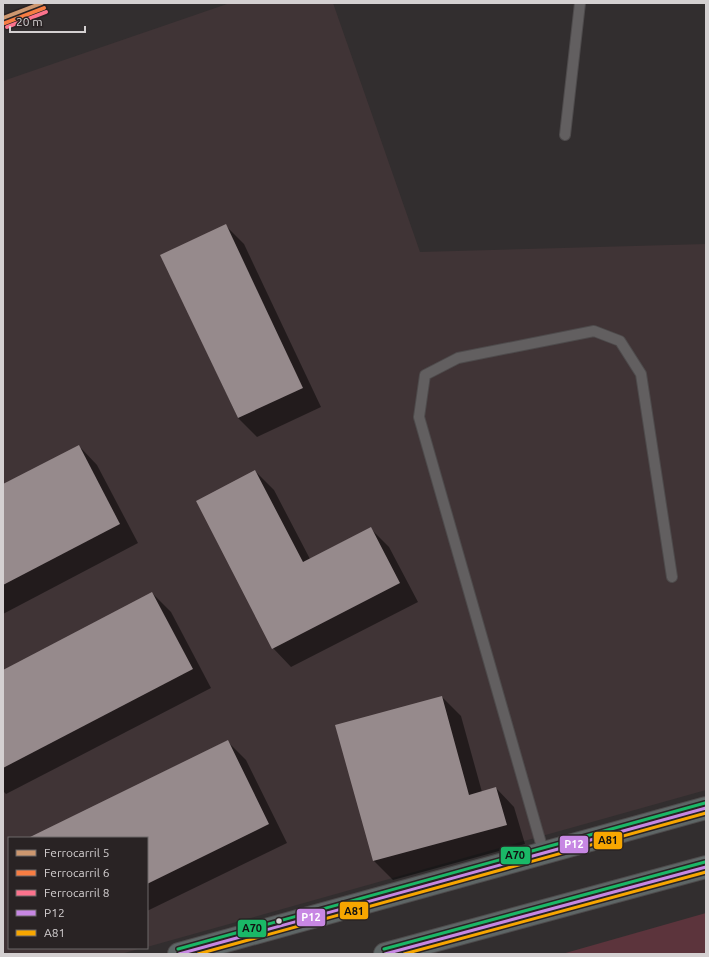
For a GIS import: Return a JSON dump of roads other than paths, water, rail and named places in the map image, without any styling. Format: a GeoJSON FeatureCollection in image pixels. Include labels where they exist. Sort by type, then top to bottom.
{"type":"FeatureCollection","features":[{"type":"Feature","properties":{"kind":"highway"},"geometry":{"type":"LineString","coordinates":[[179,954],[706,808]]}},
{"type":"Feature","properties":{"kind":"highway"},"geometry":{"type":"LineString","coordinates":[[385,954],[706,867]]}},
{"type":"Feature","properties":{"kind":"lane"},"geometry":{"type":"LineString","coordinates":[[566,135],[580,3]]}},
{"type":"Feature","properties":{"kind":"lane"},"geometry":{"type":"LineString","coordinates":[[544,854],[419,417],[425,375],[458,358],[594,331],[620,341],[641,374],[672,577]]}},
{"type":"Feature","properties":{"kind":"rail line","name":"5"},"geometry":{"type":"LineString","coordinates":[[3,18],[42,3]]}},
{"type":"Feature","properties":{"kind":"rail line","name":"6"},"geometry":{"type":"LineString","coordinates":[[5,23],[44,8]]}},
{"type":"Feature","properties":{"kind":"rail line","name":"8"},"geometry":{"type":"LineString","coordinates":[[7,27],[46,12]]}}]}
